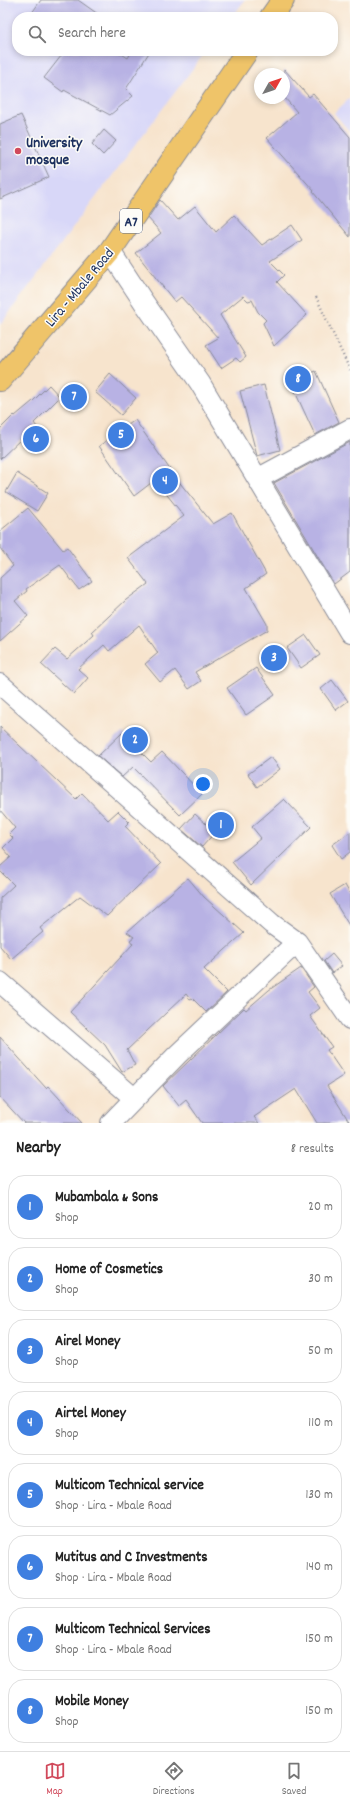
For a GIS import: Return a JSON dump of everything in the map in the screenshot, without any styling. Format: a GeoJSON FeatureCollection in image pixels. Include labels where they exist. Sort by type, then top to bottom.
{"type":"FeatureCollection","features":[{"type":"Feature","properties":{"kind":"main road"},"geometry":{"type":"LineString","coordinates":[[274,12],[283,0]]}},
{"type":"Feature","properties":{"kind":"main road","name":"Lira - Mbale Road"},"geometry":{"type":"LineString","coordinates":[[0,380],[110,251],[244,56]]}},
{"type":"Feature","properties":{"kind":"street"},"geometry":{"type":"LineString","coordinates":[[110,251],[200,383],[259,478],[350,632]]}},
{"type":"Feature","properties":{"kind":"street"},"geometry":{"type":"LineString","coordinates":[[259,478],[350,429]]}},
{"type":"Feature","properties":{"kind":"street"},"geometry":{"type":"LineString","coordinates":[[0,684],[272,924],[297,942],[350,1019]]}},
{"type":"Feature","properties":{"kind":"street"},"geometry":{"type":"LineString","coordinates":[[111,1123],[177,1055],[297,942]]}},
{"type":"Feature","properties":{"kind":"street"},"geometry":{"type":"LineString","coordinates":[[0,982],[134,1098]]}},
{"type":"Feature","properties":{"kind":"path"},"geometry":{"type":"LineString","coordinates":[[316,297],[350,370]]}},
{"type":"Feature","properties":{"kind":"shaded area"},"geometry":{"type":"Polygon","coordinates":[[[0,0],[245,0],[236,12],[12,12],[12,56],[202,56],[0,325],[0,0]]]}},
{"type":"Feature","properties":{"kind":"shaded area"},"geometry":{"type":"Polygon","coordinates":[[[350,98],[350,132],[334,113],[350,98]]]}},
{"type":"Feature","properties":{"kind":"building"},"geometry":{"type":"Polygon","coordinates":[[[41,0],[78,0],[95,12],[33,12],[41,0]]]}},
{"type":"Feature","properties":{"kind":"building"},"geometry":{"type":"Polygon","coordinates":[[[61,56],[125,56],[128,58],[129,56],[147,56],[126,89],[133,96],[110,115],[64,90],[63,92],[44,78],[61,56]]]}},
{"type":"Feature","properties":{"kind":"building"},"geometry":{"type":"Polygon","coordinates":[[[290,76],[309,97],[313,94],[350,137],[350,237],[313,192],[314,191],[267,138],[297,112],[290,104],[290,76]]]}},
{"type":"Feature","properties":{"kind":"building","name":"University mosque"},"geometry":{"type":"Polygon","coordinates":[[[21,115],[49,177],[0,199],[0,124],[21,115]]]}},
{"type":"Feature","properties":{"kind":"building"},"geometry":{"type":"Polygon","coordinates":[[[104,130],[116,141],[103,155],[92,144],[104,130]]]}},
{"type":"Feature","properties":{"kind":"building"},"geometry":{"type":"Polygon","coordinates":[[[160,200],[178,220],[195,206],[216,232],[234,215],[262,245],[292,225],[302,240],[270,261],[284,275],[277,282],[307,315],[274,346],[263,323],[266,320],[258,312],[252,300],[248,301],[243,296],[220,315],[246,357],[240,362],[236,358],[221,368],[206,345],[218,338],[181,297],[175,302],[136,253],[161,233],[148,218],[160,200]]]}},
{"type":"Feature","properties":{"kind":"building"},"geometry":{"type":"Polygon","coordinates":[[[316,371],[339,422],[315,435],[291,383],[316,371]]]}},
{"type":"Feature","properties":{"kind":"building"},"geometry":{"type":"Polygon","coordinates":[[[110,374],[136,398],[121,415],[95,392],[110,374]]]}},
{"type":"Feature","properties":{"kind":"building"},"geometry":{"type":"Polygon","coordinates":[[[49,385],[60,397],[34,423],[37,427],[23,441],[21,439],[0,459],[0,429],[14,415],[15,416],[33,401],[49,385]]]}},
{"type":"Feature","properties":{"kind":"building"},"geometry":{"type":"Polygon","coordinates":[[[264,385],[280,450],[257,456],[240,391],[264,385]]]}},
{"type":"Feature","properties":{"kind":"building"},"geometry":{"type":"Polygon","coordinates":[[[135,420],[176,478],[213,524],[232,513],[266,574],[246,588],[267,624],[267,630],[195,672],[201,681],[189,689],[175,670],[160,682],[145,664],[158,653],[139,625],[109,651],[104,645],[78,669],[88,678],[74,694],[41,664],[55,649],[67,659],[94,635],[92,632],[126,600],[148,584],[128,558],[184,516],[155,480],[134,496],[99,446],[135,420]]]}},
{"type":"Feature","properties":{"kind":"building"},"geometry":{"type":"Polygon","coordinates":[[[350,442],[350,572],[334,584],[274,483],[350,442]]]}},
{"type":"Feature","properties":{"kind":"building"},"geometry":{"type":"Polygon","coordinates":[[[17,473],[48,493],[37,511],[6,492],[17,473]]]}},
{"type":"Feature","properties":{"kind":"building"},"geometry":{"type":"Polygon","coordinates":[[[28,508],[63,550],[67,547],[92,581],[79,590],[60,565],[26,589],[27,591],[15,601],[28,616],[0,641],[0,578],[13,566],[0,548],[0,531],[28,508]]]}},
{"type":"Feature","properties":{"kind":"building"},"geometry":{"type":"Polygon","coordinates":[[[306,635],[320,655],[301,668],[287,648],[306,635]]]}},
{"type":"Feature","properties":{"kind":"building"},"geometry":{"type":"Polygon","coordinates":[[[256,668],[275,695],[246,715],[227,688],[256,668]]]}},
{"type":"Feature","properties":{"kind":"building"},"geometry":{"type":"Polygon","coordinates":[[[332,680],[348,701],[336,710],[321,689],[332,680]]]}},
{"type":"Feature","properties":{"kind":"building"},"geometry":{"type":"Polygon","coordinates":[[[0,727],[76,799],[82,793],[108,820],[118,811],[129,822],[125,826],[161,864],[107,916],[80,896],[40,928],[43,932],[11,959],[0,946],[0,898],[14,885],[0,871],[0,867],[11,857],[3,848],[13,838],[9,834],[15,828],[0,810],[0,727]]]}},
{"type":"Feature","properties":{"kind":"building"},"geometry":{"type":"Polygon","coordinates":[[[122,733],[151,762],[162,752],[202,794],[180,815],[133,767],[122,777],[98,756],[122,733]]]}},
{"type":"Feature","properties":{"kind":"building"},"geometry":{"type":"Polygon","coordinates":[[[271,757],[280,769],[257,787],[248,774],[271,757]]]}},
{"type":"Feature","properties":{"kind":"building"},"geometry":{"type":"Polygon","coordinates":[[[284,799],[311,827],[251,885],[232,862],[261,838],[252,827],[284,799]]]}},
{"type":"Feature","properties":{"kind":"building"},"geometry":{"type":"Polygon","coordinates":[[[195,814],[215,832],[202,847],[181,829],[195,814]]]}},
{"type":"Feature","properties":{"kind":"building"},"geometry":{"type":"Polygon","coordinates":[[[350,832],[350,852],[341,859],[332,845],[350,832]]]}},
{"type":"Feature","properties":{"kind":"building"},"geometry":{"type":"Polygon","coordinates":[[[188,878],[204,897],[244,933],[204,969],[227,992],[206,1012],[186,994],[127,1050],[135,1065],[122,1072],[105,1045],[70,1012],[133,944],[130,940],[134,937],[127,932],[188,878]]]}},
{"type":"Feature","properties":{"kind":"building"},"geometry":{"type":"Polygon","coordinates":[[[345,885],[350,894],[350,927],[330,894],[345,885]]]}},
{"type":"Feature","properties":{"kind":"building"},"geometry":{"type":"Polygon","coordinates":[[[332,954],[342,966],[332,973],[324,961],[332,954]]]}},
{"type":"Feature","properties":{"kind":"building"},"geometry":{"type":"Polygon","coordinates":[[[301,968],[314,987],[308,992],[320,1008],[310,1016],[332,1047],[327,1050],[344,1075],[327,1086],[350,1123],[317,1123],[296,1089],[254,1117],[259,1123],[202,1123],[186,1100],[179,1106],[163,1086],[244,1008],[246,1010],[269,990],[301,968]]]}},
{"type":"Feature","properties":{"kind":"building"},"geometry":{"type":"Polygon","coordinates":[[[0,1037],[46,1088],[48,1086],[82,1123],[24,1123],[0,1097],[0,1037]]]}},
{"type":"Feature","properties":{"kind":"place","name":"University mosque"},"geometry":{"type":"Point","coordinates":[18,151]}},
{"type":"Feature","properties":{"kind":"place","name":"Mobile Money"},"geometry":{"type":"Point","coordinates":[298,379]}},
{"type":"Feature","properties":{"kind":"place","name":"Multicom Technical Services"},"geometry":{"type":"Point","coordinates":[74,397]}},
{"type":"Feature","properties":{"kind":"place","name":"Multicom Technical service"},"geometry":{"type":"Point","coordinates":[121,435]}},
{"type":"Feature","properties":{"kind":"place","name":"Mutitus and C Investments"},"geometry":{"type":"Point","coordinates":[36,439]}},
{"type":"Feature","properties":{"kind":"place","name":"Airtel Money"},"geometry":{"type":"Point","coordinates":[165,481]}},
{"type":"Feature","properties":{"kind":"place","name":"Airel Money"},"geometry":{"type":"Point","coordinates":[274,658]}},
{"type":"Feature","properties":{"kind":"place","name":"Home of Cosmetics"},"geometry":{"type":"Point","coordinates":[135,740]}},
{"type":"Feature","properties":{"kind":"place","name":"Mubambala & Sons"},"geometry":{"type":"Point","coordinates":[221,825]}}]}
